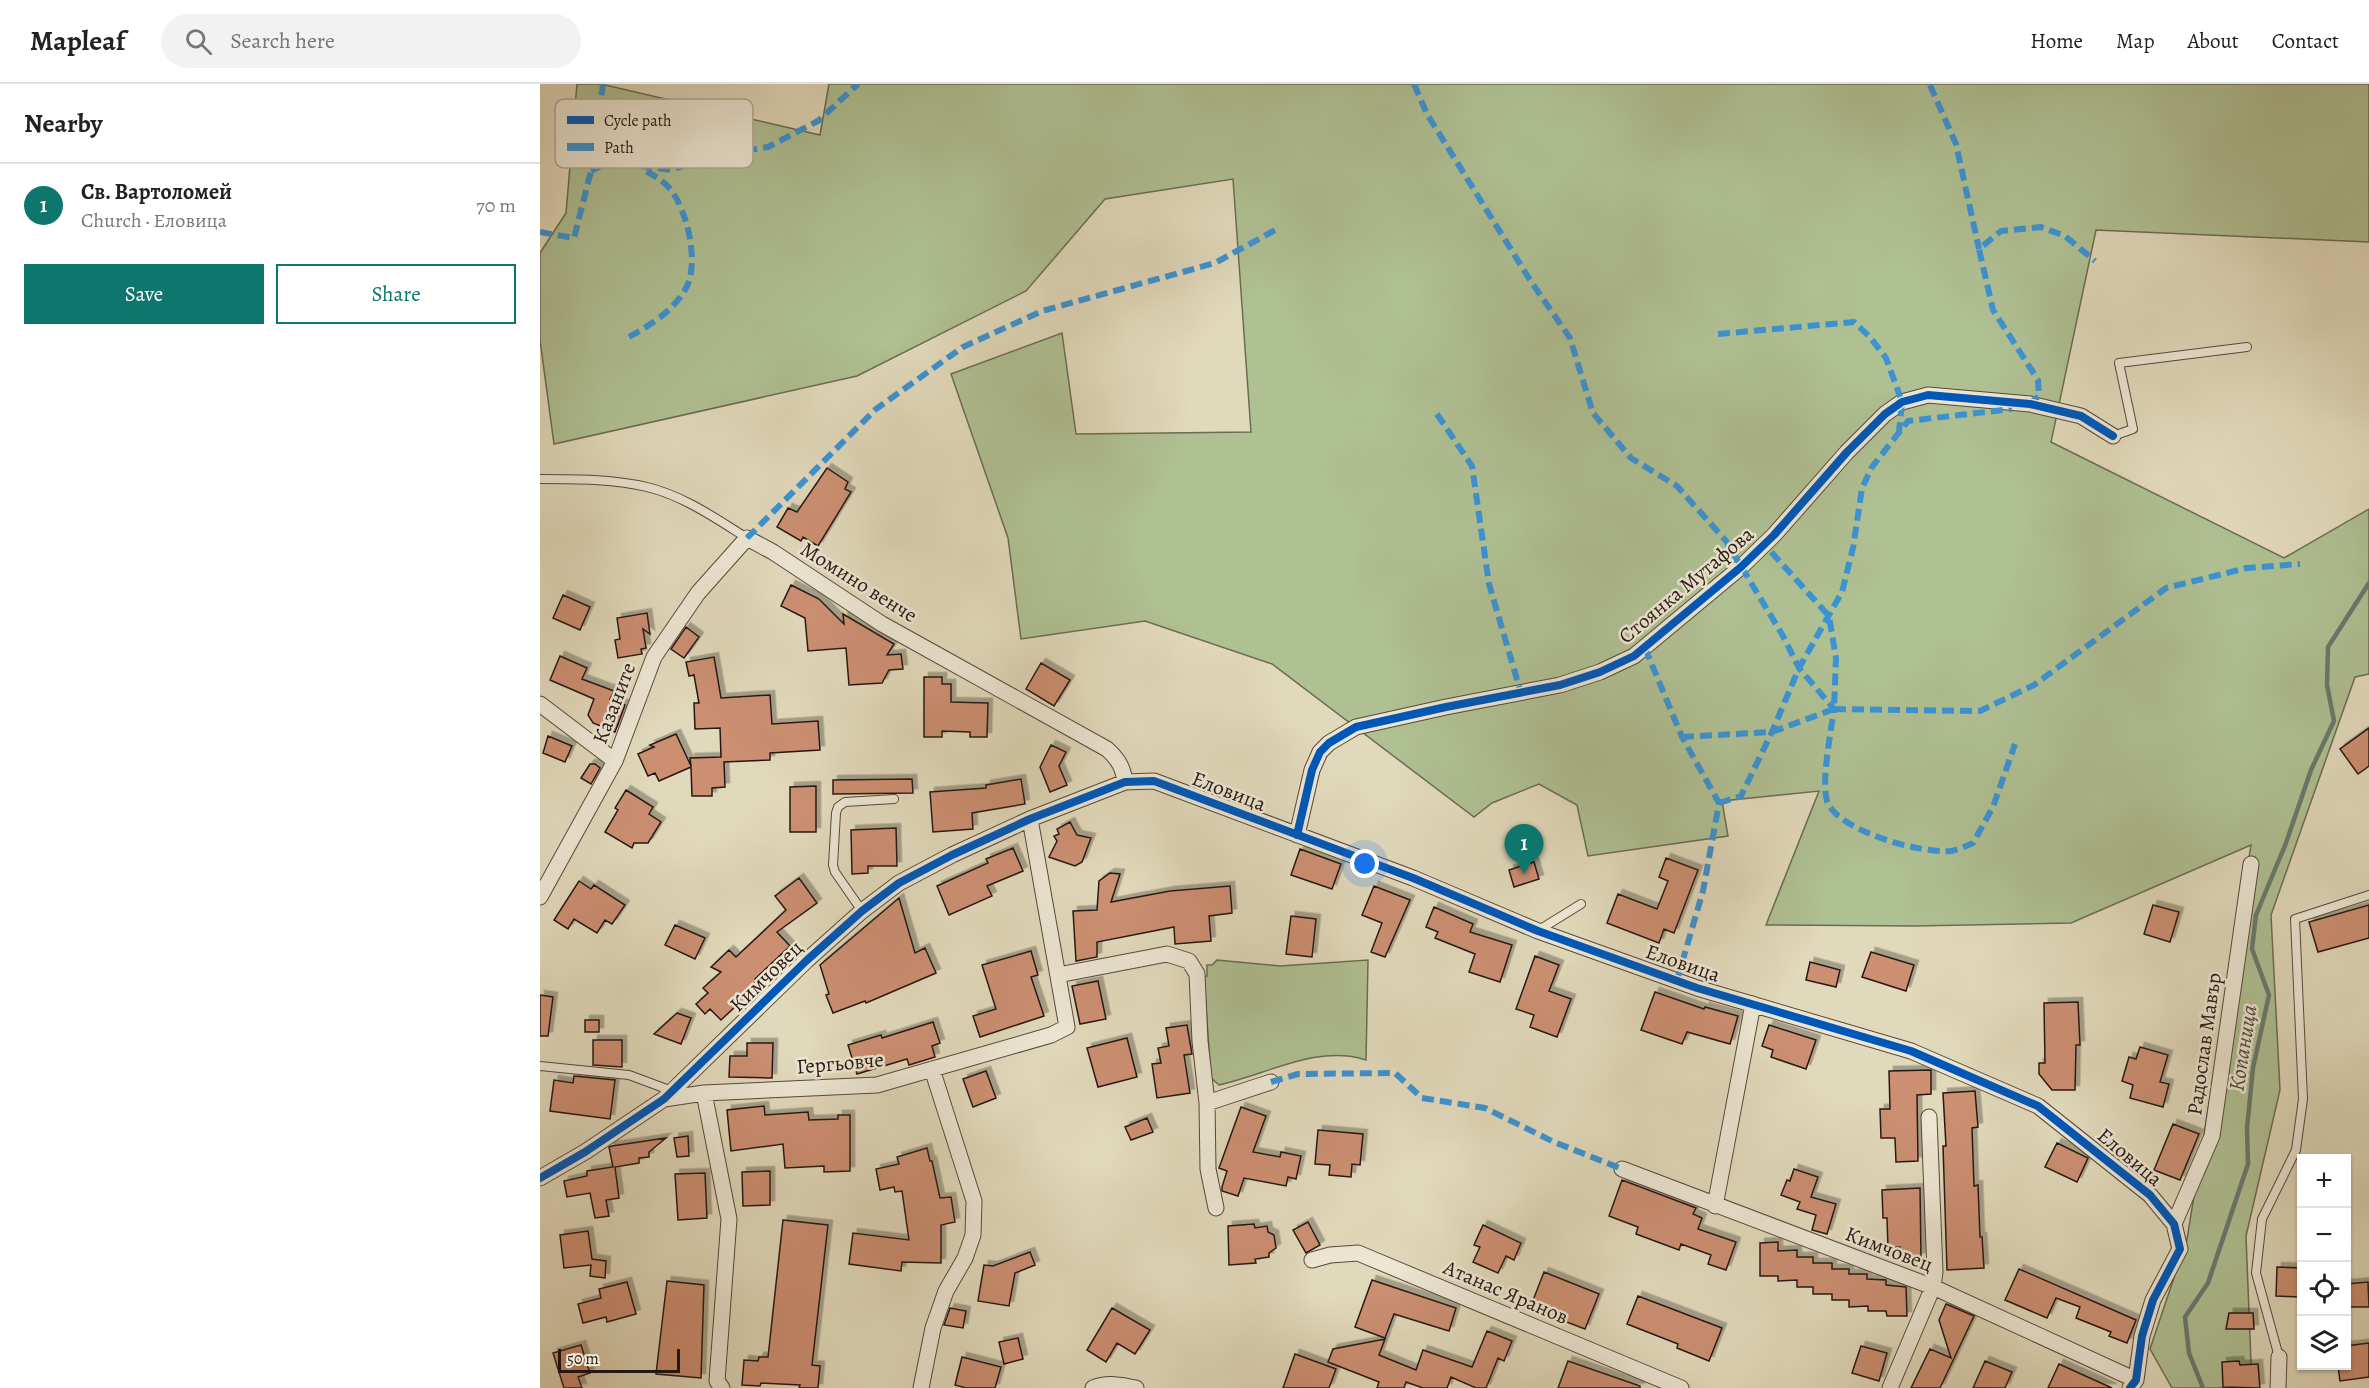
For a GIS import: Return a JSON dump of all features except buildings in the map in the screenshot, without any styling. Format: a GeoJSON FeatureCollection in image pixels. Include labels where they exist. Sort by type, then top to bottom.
{"type":"FeatureCollection","features":[{"type":"Feature","properties":{"kind":"street","name":"Стоянка Мутафова"},"geometry":{"type":"LineString","coordinates":[[1297,835],[1312,770],[1320,752],[1329,742],[1356,727],[1560,685],[1600,672],[1634,656],[1749,559],[1774,535],[1847,452],[1885,414],[1902,402],[1928,395],[2030,404],[2081,416],[2113,436]]}},
{"type":"Feature","properties":{"kind":"street","name":"Казаните"},"geometry":{"type":"LineString","coordinates":[[540,897],[615,761],[654,657],[698,593],[747,538]]}},
{"type":"Feature","properties":{"kind":"street","name":"Момино венче"},"geometry":{"type":"LineString","coordinates":[[747,538],[773,552],[882,624],[1107,749],[1118,759],[1125,782]]}},
{"type":"Feature","properties":{"kind":"street"},"geometry":{"type":"LineString","coordinates":[[540,704],[615,761]]}},
{"type":"Feature","properties":{"kind":"street","name":"Еловица"},"geometry":{"type":"LineString","coordinates":[[1125,782],[1154,781],[1413,878],[1538,931],[1697,988],[1911,1051],[2038,1106],[2150,1195],[2174,1224],[2180,1249],[2153,1300],[2142,1336],[2133,1384]]}},
{"type":"Feature","properties":{"kind":"street","name":"Кимчовец"},"geometry":{"type":"LineString","coordinates":[[540,1178],[585,1152],[668,1095],[806,961],[862,911],[899,883],[952,855],[1030,819],[1125,782]]}},
{"type":"Feature","properties":{"kind":"street"},"geometry":{"type":"LineString","coordinates":[[1030,819],[1058,975],[1167,954],[1189,961],[1197,974],[1200,1041],[1207,1103],[1208,1168],[1216,1208]]}},
{"type":"Feature","properties":{"kind":"street","name":"Радослав Мавър"},"geometry":{"type":"LineString","coordinates":[[2174,1224],[2212,1136],[2251,864]]}},
{"type":"Feature","properties":{"kind":"street","name":"Гергьовче"},"geometry":{"type":"LineString","coordinates":[[668,1095],[878,1085],[1051,1035],[1067,1028],[1058,975]]}},
{"type":"Feature","properties":{"kind":"street"},"geometry":{"type":"LineString","coordinates":[[1715,1206],[1753,1004]]}},
{"type":"Feature","properties":{"kind":"street"},"geometry":{"type":"LineString","coordinates":[[921,1388],[933,1328],[946,1291],[964,1258],[973,1235],[974,1201],[932,1069]]}},
{"type":"Feature","properties":{"kind":"street"},"geometry":{"type":"LineString","coordinates":[[1207,1103],[1271,1082]]}},
{"type":"Feature","properties":{"kind":"street"},"geometry":{"type":"LineString","coordinates":[[704,1093],[729,1220],[717,1381],[722,1388]]}},
{"type":"Feature","properties":{"kind":"street"},"geometry":{"type":"LineString","coordinates":[[1890,1388],[1933,1287],[1935,1272],[1929,1117]]}},
{"type":"Feature","properties":{"kind":"street","name":"Кимчовец"},"geometry":{"type":"LineString","coordinates":[[1622,1169],[1933,1287],[2133,1384]]}},
{"type":"Feature","properties":{"kind":"street","name":"Атанас Яранов"},"geometry":{"type":"LineString","coordinates":[[1312,1260],[1330,1255],[1358,1253],[1681,1388]]}},
{"type":"Feature","properties":{"kind":"street"},"geometry":{"type":"LineString","coordinates":[[2278,1388],[2279,1357]]}},
{"type":"Feature","properties":{"kind":"street"},"geometry":{"type":"LineString","coordinates":[[1093,1388],[1099,1385],[1119,1384],[1136,1388]]}},
{"type":"Feature","properties":{"kind":"lane"},"geometry":{"type":"LineString","coordinates":[[2113,436],[2133,429],[2119,363],[2247,348]]}},
{"type":"Feature","properties":{"kind":"lane","name":"Момино венче"},"geometry":{"type":"LineString","coordinates":[[540,479],[595,481],[647,487],[692,504],[747,538]]}},
{"type":"Feature","properties":{"kind":"lane"},"geometry":{"type":"LineString","coordinates":[[862,911],[833,865],[836,813],[838,807],[845,802],[894,799]]}},
{"type":"Feature","properties":{"kind":"lane"},"geometry":{"type":"LineString","coordinates":[[2279,1357],[2256,1273],[2262,1219],[2296,1150],[2303,1099],[2295,919],[2369,895]]}},
{"type":"Feature","properties":{"kind":"lane"},"geometry":{"type":"LineString","coordinates":[[1538,931],[1581,904]]}},
{"type":"Feature","properties":{"kind":"lane"},"geometry":{"type":"LineString","coordinates":[[540,1066],[629,1075],[668,1095]]}},
{"type":"Feature","properties":{"kind":"green space"},"geometry":{"type":"Polygon","coordinates":[[[577,84],[601,84],[665,99],[576,99],[577,84]]]}},
{"type":"Feature","properties":{"kind":"green space"},"geometry":{"type":"Polygon","coordinates":[[[829,84],[2369,84],[2369,242],[2096,230],[2051,442],[2284,558],[2369,509],[2369,674],[2355,677],[2271,915],[2280,1090],[2246,1236],[2252,1388],[2172,1388],[2150,1349],[2187,1239],[2251,845],[2071,923],[1914,926],[1766,925],[1819,791],[1722,801],[1728,836],[1588,856],[1577,805],[1539,784],[1492,803],[1474,817],[1272,664],[1145,621],[1021,639],[1008,538],[951,374],[1062,333],[1076,434],[1251,432],[1233,179],[1105,199],[1026,291],[857,376],[554,444],[540,340],[540,253],[566,213],[570,168],[753,168],[753,119],[820,135],[829,84]]]}},
{"type":"Feature","properties":{"kind":"green space"},"geometry":{"type":"Polygon","coordinates":[[[1217,960],[1280,966],[1368,960],[1366,1060],[1348,1056],[1310,1058],[1219,1085],[1211,1078],[1204,977],[1207,976],[1207,965],[1212,965],[1217,960]]]}},
{"type":"Feature","properties":{"kind":"waterway","name":"Копаница"},"geometry":{"type":"LineString","coordinates":[[2203,1388],[2189,1353],[2185,1317],[2208,1283],[2248,1164],[2247,1128],[2253,1068],[2269,995],[2252,949],[2256,915],[2286,843],[2311,770],[2334,721],[2327,685],[2328,647],[2369,583]]}},
{"type":"Feature","properties":{"kind":"marked path"},"geometry":{"type":"LineString","coordinates":[[601,99],[603,84]]}},
{"type":"Feature","properties":{"kind":"marked path"},"geometry":{"type":"LineString","coordinates":[[753,150],[768,147],[818,121],[858,84]]}},
{"type":"Feature","properties":{"kind":"marked path"},"geometry":{"type":"LineString","coordinates":[[1414,84],[1427,114],[1530,280],[1570,338],[1593,413],[1631,458],[1677,486],[1726,541],[1783,636],[1799,668],[1834,709],[1825,782],[1827,801],[1834,812],[1863,831],[1902,844],[1938,851],[1959,849],[1973,843],[1993,807],[2015,744]]}},
{"type":"Feature","properties":{"kind":"marked path"},"geometry":{"type":"LineString","coordinates":[[1930,85],[1956,144],[1979,249]]}},
{"type":"Feature","properties":{"kind":"marked path"},"geometry":{"type":"LineString","coordinates":[[540,232],[574,238],[591,168]]}},
{"type":"Feature","properties":{"kind":"marked path"},"geometry":{"type":"LineString","coordinates":[[591,171],[597,168]]}},
{"type":"Feature","properties":{"kind":"marked path"},"geometry":{"type":"LineString","coordinates":[[656,168],[671,170],[677,168]]}},
{"type":"Feature","properties":{"kind":"marked path"},"geometry":{"type":"LineString","coordinates":[[629,337],[654,321],[682,295],[687,286],[692,263],[690,236],[677,199],[664,183],[641,169]]}},
{"type":"Feature","properties":{"kind":"marked path"},"geometry":{"type":"LineString","coordinates":[[2029,404],[2039,396],[2038,380],[1993,310],[1979,249],[2001,231],[2041,227],[2065,236],[2095,261]]}},
{"type":"Feature","properties":{"kind":"marked path"},"geometry":{"type":"LineString","coordinates":[[747,538],[876,409],[963,347],[1042,311],[1215,263],[1277,229]]}},
{"type":"Feature","properties":{"kind":"marked path"},"geometry":{"type":"LineString","coordinates":[[1718,334],[1854,322],[1870,337],[1886,358],[1902,402],[1899,432]]}},
{"type":"Feature","properties":{"kind":"marked path"},"geometry":{"type":"LineString","coordinates":[[1719,803],[1741,796],[1772,732],[1799,668],[1842,592],[1853,548],[1862,488],[1872,467],[1908,421],[2012,409]]}},
{"type":"Feature","properties":{"kind":"marked path"},"geometry":{"type":"LineString","coordinates":[[1437,414],[1472,466],[1489,584],[1521,693]]}},
{"type":"Feature","properties":{"kind":"marked path"},"geometry":{"type":"LineString","coordinates":[[1682,737],[1772,732],[1834,709],[1836,658],[1829,616],[1764,544]]}},
{"type":"Feature","properties":{"kind":"marked path"},"geometry":{"type":"LineString","coordinates":[[1834,709],[1980,711],[2034,685],[2166,588],[2247,568],[2300,564]]}},
{"type":"Feature","properties":{"kind":"marked path"},"geometry":{"type":"LineString","coordinates":[[1645,648],[1682,737],[1719,803],[1703,891],[1677,980]]}},
{"type":"Feature","properties":{"kind":"marked path"},"geometry":{"type":"LineString","coordinates":[[1271,1082],[1298,1074],[1395,1073],[1422,1098],[1485,1108],[1554,1142],[1622,1169]]}},
{"type":"Feature","properties":{"kind":"cycle path"},"geometry":{"type":"LineString","coordinates":[[1297,835],[1312,770],[1320,752],[1329,743],[1356,727],[1560,685],[1600,672],[1634,656],[1741,567],[1774,535],[1847,452],[1885,414],[1902,402],[1928,395],[2030,404],[2081,416],[2113,436]]}},
{"type":"Feature","properties":{"kind":"cycle path"},"geometry":{"type":"LineString","coordinates":[[540,1178],[585,1152],[664,1099],[806,961],[862,911],[899,883],[952,855],[1030,819],[1125,782],[1154,781],[1413,878],[1538,931],[1697,988],[1911,1051],[2038,1106],[2150,1195],[2174,1224],[2180,1249],[2153,1300],[2142,1336],[2136,1380],[2130,1388]]}},
{"type":"Feature","properties":{"kind":"place","name":"Св. Вартоломей"},"geometry":{"type":"Point","coordinates":[1524,874]}}]}
